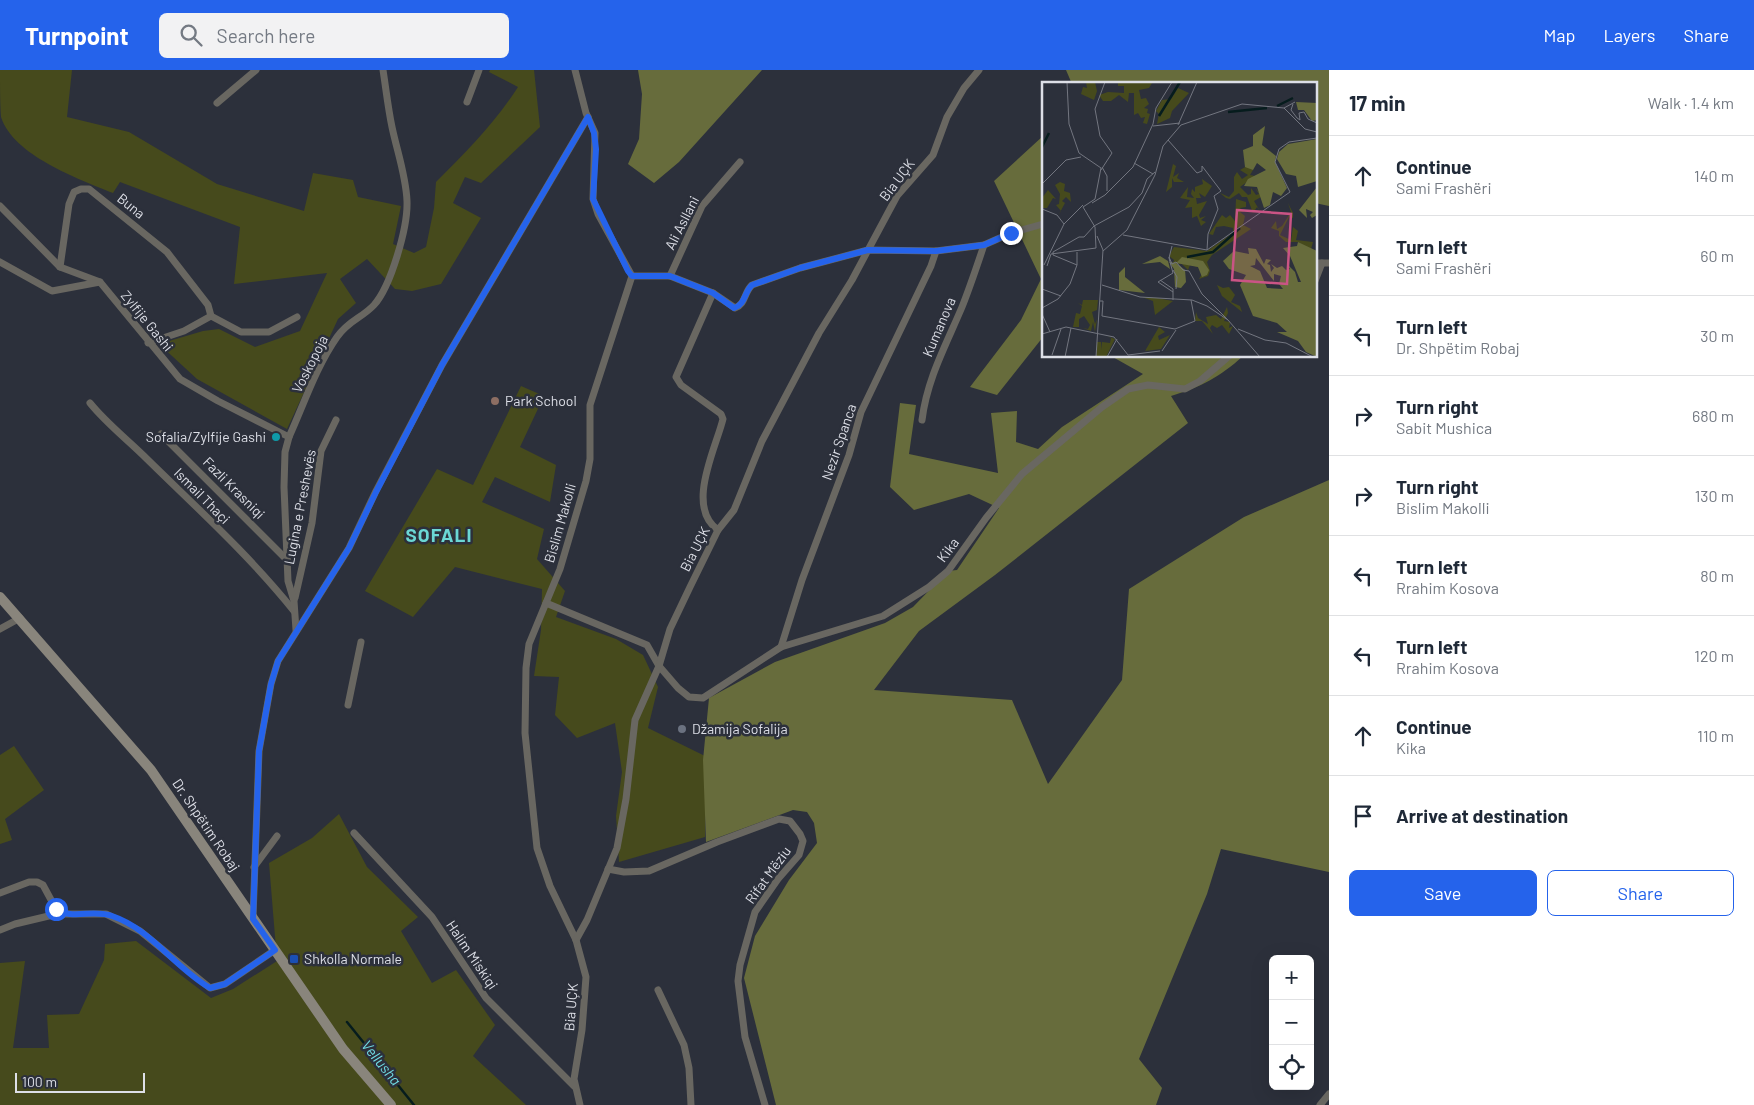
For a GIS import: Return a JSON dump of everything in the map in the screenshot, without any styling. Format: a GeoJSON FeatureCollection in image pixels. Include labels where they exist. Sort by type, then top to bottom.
{"type":"FeatureCollection","features":[{"type":"Feature","properties":{"kind":"street"},"geometry":{"type":"LineString","coordinates":[[217,102],[256,70]]}},
{"type":"Feature","properties":{"kind":"street","name":"Voskopoja"},"geometry":{"type":"LineString","coordinates":[[296,630],[294,601],[288,581],[284,487],[285,452],[288,437],[336,339],[352,320],[372,307],[383,291],[402,239],[407,201],[391,125],[383,70]]}},
{"type":"Feature","properties":{"kind":"street"},"geometry":{"type":"LineString","coordinates":[[467,102],[478,70]]}},
{"type":"Feature","properties":{"kind":"street"},"geometry":{"type":"LineString","coordinates":[[575,70],[594,133],[596,149],[593,199],[598,214],[632,276],[670,276],[713,293],[734,308],[742,303],[748,289],[752,285],[800,268],[868,250],[936,251],[984,245],[1011,233],[1042,224]]}},
{"type":"Feature","properties":{"kind":"street","name":"Bia UÇK"},"geometry":{"type":"LineString","coordinates":[[574,1086],[582,1030],[586,977],[576,940],[587,920],[620,835],[635,720],[659,666],[670,629],[718,530],[734,510],[762,441],[819,333],[852,280],[897,196],[933,155],[947,117],[964,88],[979,70]]}},
{"type":"Feature","properties":{"kind":"street"},"geometry":{"type":"LineString","coordinates":[[253,919],[259,751],[264,720],[278,661],[349,548],[446,358],[588,117]]}},
{"type":"Feature","properties":{"kind":"street","name":"Ali Asllani"},"geometry":{"type":"LineString","coordinates":[[670,276],[702,206],[740,162]]}},
{"type":"Feature","properties":{"kind":"street","name":"Buna"},"geometry":{"type":"LineString","coordinates":[[60,267],[69,204],[74,192],[81,188],[89,189],[167,252],[208,305],[211,316]]}},
{"type":"Feature","properties":{"kind":"street"},"geometry":{"type":"LineString","coordinates":[[0,206],[60,267],[100,282]]}},
{"type":"Feature","properties":{"kind":"street","name":"Kumanova"},"geometry":{"type":"LineString","coordinates":[[922,420],[924,399],[984,245]]}},
{"type":"Feature","properties":{"kind":"street","name":"Nezir Spanca"},"geometry":{"type":"LineString","coordinates":[[781,647],[788,620],[849,455],[861,412],[931,266],[936,251]]}},
{"type":"Feature","properties":{"kind":"street"},"geometry":{"type":"LineString","coordinates":[[0,262],[52,292],[100,282]]}},
{"type":"Feature","properties":{"kind":"street"},"geometry":{"type":"LineString","coordinates":[[1316,278],[1322,263]]}},
{"type":"Feature","properties":{"kind":"street","name":"Bislim Makolli"},"geometry":{"type":"LineString","coordinates":[[576,940],[550,886],[540,857],[525,744],[524,695],[529,644],[560,569],[587,473],[590,459],[590,405],[595,385],[632,276]]}},
{"type":"Feature","properties":{"kind":"street","name":"Zylfije Gashi"},"geometry":{"type":"LineString","coordinates":[[100,282],[148,343],[180,379],[218,402],[288,437]]}},
{"type":"Feature","properties":{"kind":"street"},"geometry":{"type":"LineString","coordinates":[[713,293],[676,377],[681,385],[721,414],[722,419],[702,492],[707,514],[713,526],[718,530]]}},
{"type":"Feature","properties":{"kind":"street"},"geometry":{"type":"LineString","coordinates":[[148,343],[184,332],[211,316],[241,332],[269,332],[298,317]]}},
{"type":"Feature","properties":{"kind":"street","name":"Kika"},"geometry":{"type":"LineString","coordinates":[[546,603],[648,645],[659,666],[678,688],[689,697],[703,698],[781,647],[882,616],[929,587],[948,571],[986,518],[1022,474],[1102,408],[1128,388],[1148,385],[1185,389],[1200,381],[1227,358]]}},
{"type":"Feature","properties":{"kind":"street","name":"Ismail Thaçi"},"geometry":{"type":"LineString","coordinates":[[90,403],[106,423],[145,457],[274,586],[294,611]]}},
{"type":"Feature","properties":{"kind":"street","name":"Lugina e Preshevës"},"geometry":{"type":"LineString","coordinates":[[294,601],[312,524],[321,451],[336,420]]}},
{"type":"Feature","properties":{"kind":"street","name":"Fazli Krasniqi"},"geometry":{"type":"LineString","coordinates":[[161,434],[288,561]]}},
{"type":"Feature","properties":{"kind":"street","name":"Dr. Shpëtim Robaj"},"geometry":{"type":"LineString","coordinates":[[0,597],[151,770],[343,1049],[391,1105]]}},
{"type":"Feature","properties":{"kind":"street"},"geometry":{"type":"LineString","coordinates":[[0,629],[20,618]]}},
{"type":"Feature","properties":{"kind":"street"},"geometry":{"type":"LineString","coordinates":[[348,705],[361,642]]}},
{"type":"Feature","properties":{"kind":"street","name":"Rifat Mëziu"},"geometry":{"type":"LineString","coordinates":[[608,869],[631,873],[649,871],[717,842],[779,819],[790,821],[800,834],[803,841],[799,855],[778,879],[755,912],[740,965],[738,981],[745,1037],[765,1105]]}},
{"type":"Feature","properties":{"kind":"street","name":"Halim Miskiqi"},"geometry":{"type":"LineString","coordinates":[[354,833],[432,917],[486,998],[574,1086]]}},
{"type":"Feature","properties":{"kind":"street"},"geometry":{"type":"LineString","coordinates":[[254,867],[277,836]]}},
{"type":"Feature","properties":{"kind":"street"},"geometry":{"type":"LineString","coordinates":[[0,893],[29,882],[37,882],[43,885],[56,909],[63,914]]}},
{"type":"Feature","properties":{"kind":"street"},"geometry":{"type":"LineString","coordinates":[[0,930],[16,924],[63,914],[98,913],[114,916],[140,931],[210,988],[225,984],[275,950]]}},
{"type":"Feature","properties":{"kind":"street"},"geometry":{"type":"LineString","coordinates":[[658,990],[684,1045],[691,1105]]}},
{"type":"Feature","properties":{"kind":"street"},"geometry":{"type":"LineString","coordinates":[[574,1086],[580,1105]]}},
{"type":"Feature","properties":{"kind":"street"},"geometry":{"type":"LineString","coordinates":[[1320,1105],[1329,1094]]}},
{"type":"Feature","properties":{"kind":"green space"},"geometry":{"type":"Polygon","coordinates":[[[0,70],[72,70],[67,117],[129,132],[217,184],[304,211],[313,173],[353,180],[358,197],[401,206],[393,244],[414,253],[426,247],[434,208],[436,182],[490,125],[518,87],[489,72],[490,70],[534,70],[540,127],[481,183],[465,177],[453,203],[481,218],[441,284],[412,291],[395,289],[367,259],[340,279],[356,303],[338,319],[287,429],[197,379],[159,344],[203,331],[219,329],[255,347],[300,331],[327,273],[234,284],[240,227],[120,182],[113,193],[65,173],[32,154],[8,131],[1,117],[0,70]]]}},
{"type":"Feature","properties":{"kind":"green space"},"geometry":{"type":"Polygon","coordinates":[[[638,70],[762,70],[679,162],[654,183],[628,164],[639,139],[642,94],[638,70]]]}},
{"type":"Feature","properties":{"kind":"green space"},"geometry":{"type":"Polygon","coordinates":[[[1066,70],[1329,70],[1329,206],[1316,203],[1316,82],[1071,82],[1066,70]]]}},
{"type":"Feature","properties":{"kind":"green space"},"geometry":{"type":"Polygon","coordinates":[[[1042,137],[1042,338],[997,395],[970,387],[1021,320],[1041,279],[994,181],[1042,137]]]}},
{"type":"Feature","properties":{"kind":"green space"},"geometry":{"type":"Polygon","coordinates":[[[1115,358],[1241,358],[1210,380],[1171,396],[1188,423],[995,575],[919,631],[874,690],[1012,700],[1048,784],[1122,680],[1129,589],[1244,517],[1329,480],[1329,872],[1221,849],[1207,894],[1139,1059],[1162,1088],[1156,1105],[776,1105],[744,978],[755,936],[789,880],[817,843],[814,823],[807,812],[793,810],[706,842],[703,760],[709,698],[775,662],[885,623],[913,607],[948,571],[957,570],[999,508],[969,494],[914,510],[890,487],[900,403],[916,405],[909,454],[998,473],[991,413],[1017,411],[1016,442],[1038,449],[1062,427],[1143,374],[1115,358]]]}},
{"type":"Feature","properties":{"kind":"green space"},"geometry":{"type":"Polygon","coordinates":[[[521,386],[544,396],[520,447],[556,465],[550,502],[495,477],[482,502],[544,529],[537,559],[565,591],[556,617],[616,639],[643,655],[658,687],[648,728],[705,756],[705,837],[619,862],[616,816],[622,772],[615,723],[577,738],[555,715],[559,677],[534,676],[541,630],[542,589],[455,567],[413,617],[365,591],[437,469],[473,485],[521,386]]]}},
{"type":"Feature","properties":{"kind":"green space"},"geometry":{"type":"Polygon","coordinates":[[[14,746],[44,790],[5,819],[12,840],[0,844],[0,755],[14,746]]]}},
{"type":"Feature","properties":{"kind":"green space"},"geometry":{"type":"Polygon","coordinates":[[[339,814],[367,867],[418,917],[401,931],[432,983],[456,970],[495,1025],[473,1056],[526,1105],[0,1105],[0,963],[25,961],[13,1048],[49,1048],[47,1015],[79,1014],[104,960],[105,944],[136,941],[211,998],[233,989],[277,961],[269,863],[312,838],[339,814]]]}},
{"type":"Feature","properties":{"kind":"waterway","name":"Vellusha"},"geometry":{"type":"LineString","coordinates":[[347,1022],[414,1105]]}},
{"type":"Feature","properties":{"kind":"place","name":"Park School"},"geometry":{"type":"Point","coordinates":[495,401]}},
{"type":"Feature","properties":{"kind":"place","name":"Sofalia/Zylfije Gashi"},"geometry":{"type":"Point","coordinates":[276,437]}},
{"type":"Feature","properties":{"kind":"place","name":"Džamija Sofalija"},"geometry":{"type":"Point","coordinates":[682,729]}},
{"type":"Feature","properties":{"kind":"place","name":"Shkolla Normale"},"geometry":{"type":"Point","coordinates":[294,959]}},
{"type":"Feature","properties":{"kind":"district","name":"SOFALI"},"geometry":{"type":"Point","coordinates":[439,535]}},
{"type":"Feature","properties":{"kind":"route"},"geometry":{"type":"LineString","coordinates":[[56,909],[63,914],[98,913],[114,916],[140,931],[210,988],[225,984],[275,950],[253,919],[255,818],[259,751],[271,684],[278,661],[349,548],[442,365],[588,117],[594,133],[596,149],[593,199],[598,214],[618,248],[628,271],[632,276],[670,276],[713,293],[734,308],[739,307],[752,285],[800,268],[846,258],[868,250],[936,251],[984,245],[1011,233]]}}]}
